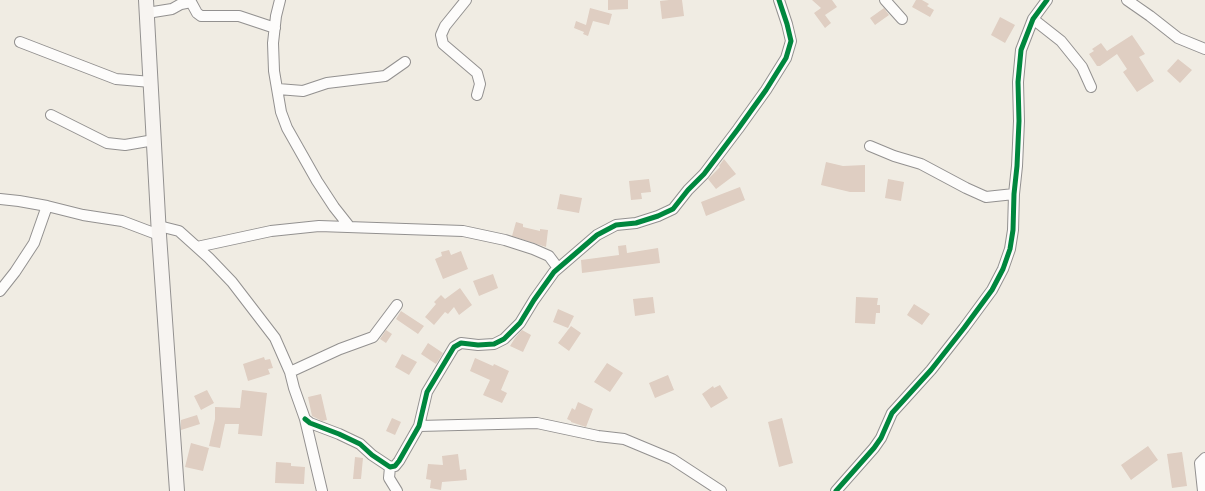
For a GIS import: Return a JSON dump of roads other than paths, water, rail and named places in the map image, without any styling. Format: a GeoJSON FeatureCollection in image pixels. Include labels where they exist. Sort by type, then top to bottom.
{"type":"FeatureCollection","features":[{"type":"Feature","properties":{"kind":"main road"},"geometry":{"type":"LineString","coordinates":[[147,7],[159,231],[177,491]]}},
{"type":"Feature","properties":{"kind":"street"},"geometry":{"type":"LineString","coordinates":[[280,0],[273,43],[274,71],[281,112],[287,128],[317,181],[334,207],[349,226]]}},
{"type":"Feature","properties":{"kind":"street"},"geometry":{"type":"LineString","coordinates":[[466,0],[445,26],[441,35],[443,44],[478,73],[480,84],[477,95]]}},
{"type":"Feature","properties":{"kind":"street"},"geometry":{"type":"LineString","coordinates":[[390,467],[395,466],[399,461],[419,426],[427,392],[454,348],[460,343],[494,344],[504,339],[520,323],[554,272],[597,235],[616,225],[636,223],[658,216],[673,209],[688,190],[704,174],[766,90],[786,58],[791,41],[779,0]]}},
{"type":"Feature","properties":{"kind":"street"},"geometry":{"type":"LineString","coordinates":[[885,0],[902,19]]}},
{"type":"Feature","properties":{"kind":"street"},"geometry":{"type":"LineString","coordinates":[[836,491],[882,438],[892,413],[931,370],[992,290],[1002,269],[1010,249],[1013,230],[1014,194],[1020,121],[1018,82],[1021,50],[1033,19],[1047,0]]}},
{"type":"Feature","properties":{"kind":"street"},"geometry":{"type":"LineString","coordinates":[[1127,0],[1178,38],[1205,49]]}},
{"type":"Feature","properties":{"kind":"street"},"geometry":{"type":"LineString","coordinates":[[147,7],[172,9],[181,4],[191,2],[197,13],[201,16],[239,16],[275,28]]}},
{"type":"Feature","properties":{"kind":"street"},"geometry":{"type":"LineString","coordinates":[[1033,19],[1061,40],[1082,67],[1091,87]]}},
{"type":"Feature","properties":{"kind":"street"},"geometry":{"type":"LineString","coordinates":[[20,42],[116,79],[151,82]]}},
{"type":"Feature","properties":{"kind":"street"},"geometry":{"type":"LineString","coordinates":[[278,89],[303,91],[328,83],[385,76],[405,62]]}},
{"type":"Feature","properties":{"kind":"street"},"geometry":{"type":"LineString","coordinates":[[51,115],[107,143],[125,145],[154,140]]}},
{"type":"Feature","properties":{"kind":"street"},"geometry":{"type":"LineString","coordinates":[[870,146],[894,156],[922,164],[986,197],[1014,194]]}},
{"type":"Feature","properties":{"kind":"street"},"geometry":{"type":"LineString","coordinates":[[0,199],[47,206],[83,215],[122,221],[159,231],[179,231],[197,246],[232,282],[275,338],[290,372],[305,419],[322,491]]}},
{"type":"Feature","properties":{"kind":"street"},"geometry":{"type":"LineString","coordinates":[[0,291],[15,272],[34,243],[47,206]]}},
{"type":"Feature","properties":{"kind":"street"},"geometry":{"type":"LineString","coordinates":[[197,246],[270,231],[319,226],[464,231],[505,240],[533,249],[549,256],[558,268]]}},
{"type":"Feature","properties":{"kind":"street"},"geometry":{"type":"LineString","coordinates":[[290,372],[340,349],[373,337],[397,305]]}},
{"type":"Feature","properties":{"kind":"street"},"geometry":{"type":"LineString","coordinates":[[305,419],[310,423],[360,444],[372,455],[390,467]]}},
{"type":"Feature","properties":{"kind":"street"},"geometry":{"type":"LineString","coordinates":[[419,426],[537,423],[598,436],[624,439],[672,459],[721,491]]}},
{"type":"Feature","properties":{"kind":"street"},"geometry":{"type":"LineString","coordinates":[[1203,491],[1200,463],[1205,458]]}},
{"type":"Feature","properties":{"kind":"street"},"geometry":{"type":"LineString","coordinates":[[390,467],[389,478],[397,491]]}}]}
